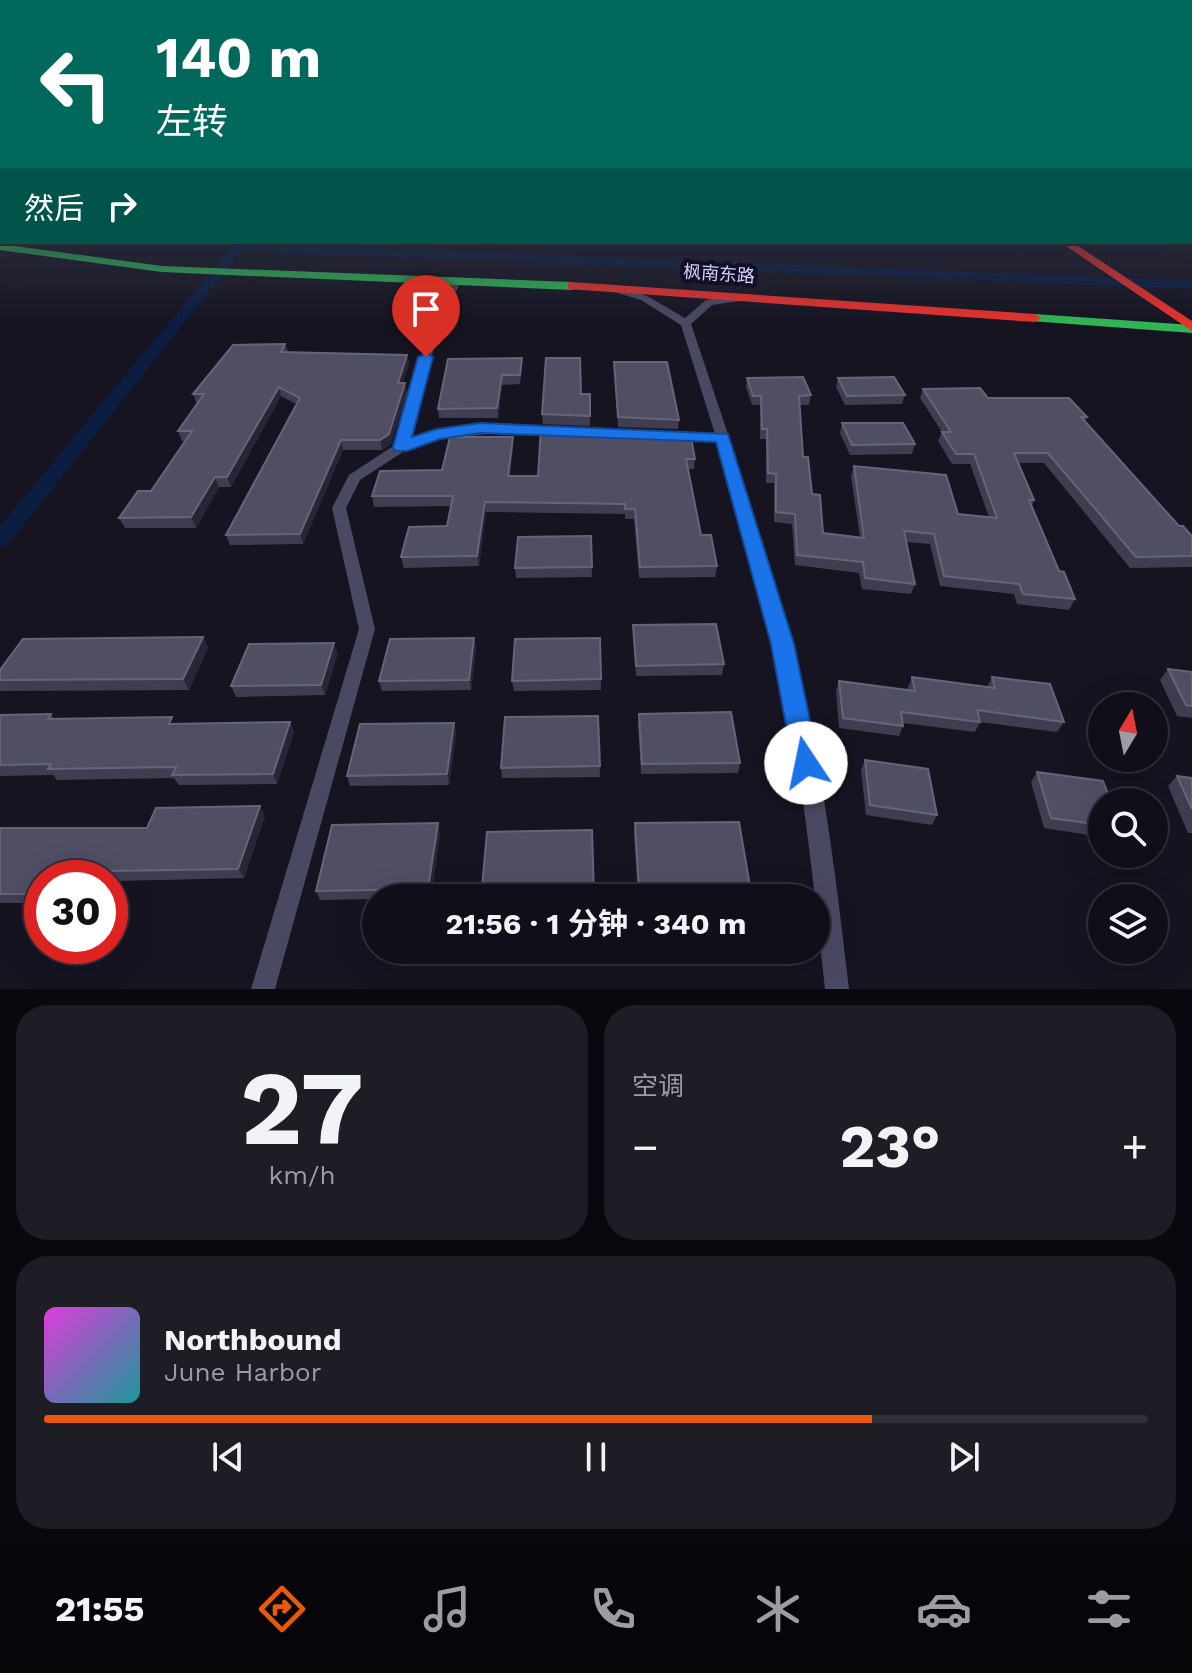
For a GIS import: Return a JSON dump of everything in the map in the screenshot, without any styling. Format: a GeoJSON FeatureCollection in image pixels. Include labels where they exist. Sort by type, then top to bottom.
{"type":"FeatureCollection","features":[{"type":"Feature","properties":{"kind":"main road"},"geometry":{"type":"LineString","coordinates":[[60,244],[196,266]]}},
{"type":"Feature","properties":{"kind":"main road"},"geometry":{"type":"LineString","coordinates":[[1068,244],[1192,328]]}},
{"type":"Feature","properties":{"kind":"main road"},"geometry":{"type":"LineString","coordinates":[[1092,244],[1192,307]]}},
{"type":"Feature","properties":{"kind":"main road"},"geometry":{"type":"LineString","coordinates":[[0,247],[246,269]]}},
{"type":"Feature","properties":{"kind":"main road","name":"枫南东路"},"geometry":{"type":"LineString","coordinates":[[246,269],[455,282],[609,287],[1192,328]]}},
{"type":"Feature","properties":{"kind":"main road","name":"枫南东路"},"geometry":{"type":"LineString","coordinates":[[246,269],[667,280],[1192,315]]}},
{"type":"Feature","properties":{"kind":"street"},"geometry":{"type":"LineString","coordinates":[[401,447],[426,357],[455,282]]}},
{"type":"Feature","properties":{"kind":"street"},"geometry":{"type":"LineString","coordinates":[[609,287],[644,298],[686,323],[783,644],[818,822],[837,989]]}},
{"type":"Feature","properties":{"kind":"street"},"geometry":{"type":"LineString","coordinates":[[686,323],[709,302],[749,296]]}},
{"type":"Feature","properties":{"kind":"street"},"geometry":{"type":"LineString","coordinates":[[263,989],[367,629],[339,508],[354,478],[401,447],[437,434],[480,428],[571,432]]}},
{"type":"Feature","properties":{"kind":"street"},"geometry":{"type":"LineString","coordinates":[[647,435],[723,438]]}},
{"type":"Feature","properties":{"kind":"building"},"geometry":{"type":"Polygon","coordinates":[[[285,344],[281,352],[407,355],[398,383],[405,383],[389,434],[380,440],[341,440],[300,534],[226,535],[300,398],[279,387],[227,477],[215,477],[191,517],[119,518],[138,491],[151,491],[192,431],[178,431],[204,394],[193,394],[233,345],[285,344]]]}},
{"type":"Feature","properties":{"kind":"building"},"geometry":{"type":"Polygon","coordinates":[[[522,358],[520,375],[502,375],[497,408],[438,409],[448,359],[522,358]]]}},
{"type":"Feature","properties":{"kind":"building"},"geometry":{"type":"Polygon","coordinates":[[[546,358],[580,358],[581,394],[590,394],[590,416],[542,414],[546,358]]]}},
{"type":"Feature","properties":{"kind":"building"},"geometry":{"type":"Polygon","coordinates":[[[614,362],[667,362],[679,420],[618,417],[614,362]]]}},
{"type":"Feature","properties":{"kind":"building"},"geometry":{"type":"Polygon","coordinates":[[[803,377],[811,395],[799,396],[803,457],[808,457],[812,494],[820,495],[823,533],[864,538],[854,466],[946,475],[958,514],[997,518],[974,454],[956,454],[942,432],[951,432],[923,389],[980,388],[988,398],[1069,398],[1087,417],[1081,417],[1179,526],[1183,526],[1192,536],[1192,556],[1136,557],[1048,453],[1014,453],[1034,500],[1029,500],[1059,571],[1064,572],[1075,599],[1023,594],[1019,584],[944,576],[934,534],[904,531],[915,584],[865,578],[863,562],[797,555],[795,514],[776,512],[776,474],[768,473],[767,429],[762,429],[761,396],[753,396],[747,378],[803,377]]]}},
{"type":"Feature","properties":{"kind":"building"},"geometry":{"type":"Polygon","coordinates":[[[894,377],[905,395],[847,396],[838,378],[894,377]]]}},
{"type":"Feature","properties":{"kind":"building"},"geometry":{"type":"Polygon","coordinates":[[[842,423],[903,423],[915,444],[852,445],[842,423]]]}},
{"type":"Feature","properties":{"kind":"building"},"geometry":{"type":"Polygon","coordinates":[[[541,428],[682,434],[683,437],[691,437],[695,459],[686,459],[701,535],[711,535],[717,566],[640,567],[635,509],[625,509],[625,504],[485,502],[477,556],[401,557],[409,527],[447,526],[453,496],[372,496],[380,471],[442,470],[450,437],[513,437],[508,476],[538,476],[541,428]]]}},
{"type":"Feature","properties":{"kind":"building"},"geometry":{"type":"Polygon","coordinates":[[[591,536],[592,567],[515,568],[518,537],[591,536]]]}},
{"type":"Feature","properties":{"kind":"building"},"geometry":{"type":"Polygon","coordinates":[[[716,624],[724,664],[636,666],[633,625],[716,624]]]}},
{"type":"Feature","properties":{"kind":"building"},"geometry":{"type":"Polygon","coordinates":[[[203,637],[183,679],[0,680],[0,670],[23,639],[203,637]]]}},
{"type":"Feature","properties":{"kind":"building"},"geometry":{"type":"Polygon","coordinates":[[[474,638],[469,680],[379,681],[390,639],[474,638]]]}},
{"type":"Feature","properties":{"kind":"building"},"geometry":{"type":"Polygon","coordinates":[[[600,638],[601,679],[512,681],[515,639],[600,638]]]}},
{"type":"Feature","properties":{"kind":"building"},"geometry":{"type":"Polygon","coordinates":[[[334,643],[321,685],[231,686],[249,644],[334,643]]]}},
{"type":"Feature","properties":{"kind":"building"},"geometry":{"type":"Polygon","coordinates":[[[1168,669],[1192,672],[1192,706],[1186,705],[1168,669]]]}},
{"type":"Feature","properties":{"kind":"building"},"geometry":{"type":"Polygon","coordinates":[[[912,677],[995,688],[992,677],[1050,684],[1064,722],[977,710],[980,722],[901,712],[903,726],[843,718],[839,681],[915,691],[912,677]]]}},
{"type":"Feature","properties":{"kind":"building"},"geometry":{"type":"Polygon","coordinates":[[[731,712],[740,763],[642,764],[639,714],[731,712]]]}},
{"type":"Feature","properties":{"kind":"building"},"geometry":{"type":"Polygon","coordinates":[[[51,714],[48,719],[172,717],[169,724],[290,722],[273,774],[172,775],[176,767],[48,769],[51,764],[0,765],[0,715],[51,714]]]}},
{"type":"Feature","properties":{"kind":"building"},"geometry":{"type":"Polygon","coordinates":[[[598,716],[600,766],[501,768],[505,717],[598,716]]]}},
{"type":"Feature","properties":{"kind":"building"},"geometry":{"type":"Polygon","coordinates":[[[454,723],[447,774],[347,776],[360,724],[454,723]]]}},
{"type":"Feature","properties":{"kind":"building"},"geometry":{"type":"Polygon","coordinates":[[[865,760],[928,769],[937,815],[870,805],[865,760]]]}},
{"type":"Feature","properties":{"kind":"building"},"geometry":{"type":"Polygon","coordinates":[[[1037,772],[1103,781],[1106,788],[1088,788],[1088,823],[1051,818],[1037,772]]]}},
{"type":"Feature","properties":{"kind":"building"},"geometry":{"type":"Polygon","coordinates":[[[1177,776],[1192,778],[1192,809],[1177,776]]]}},
{"type":"Feature","properties":{"kind":"building"},"geometry":{"type":"Polygon","coordinates":[[[260,806],[238,869],[128,871],[128,860],[24,860],[24,894],[0,894],[0,828],[147,828],[156,808],[260,806]]]}},
{"type":"Feature","properties":{"kind":"building"},"geometry":{"type":"Polygon","coordinates":[[[739,822],[750,884],[639,884],[635,823],[739,822]]]}},
{"type":"Feature","properties":{"kind":"building"},"geometry":{"type":"Polygon","coordinates":[[[438,823],[429,884],[362,884],[362,890],[316,891],[332,825],[438,823]]]}},
{"type":"Feature","properties":{"kind":"building"},"geometry":{"type":"Polygon","coordinates":[[[592,830],[594,884],[482,884],[487,832],[592,830]]]}},
{"type":"Feature","properties":{"kind":"waterway"},"geometry":{"type":"LineString","coordinates":[[0,540],[240,244]]}},
{"type":"Feature","properties":{"kind":"waterway"},"geometry":{"type":"LineString","coordinates":[[238,247],[1192,285]]}},
{"type":"Feature","properties":{"kind":"traffic: fast"},"geometry":{"type":"LineString","coordinates":[[0,247],[162,269],[572,286]]}},
{"type":"Feature","properties":{"kind":"traffic: fast"},"geometry":{"type":"LineString","coordinates":[[1035,318],[1192,329]]}},
{"type":"Feature","properties":{"kind":"traffic: jam"},"geometry":{"type":"LineString","coordinates":[[1068,244],[1192,327]]}},
{"type":"Feature","properties":{"kind":"traffic: jam"},"geometry":{"type":"LineString","coordinates":[[572,286],[1035,318]]}},
{"type":"Feature","properties":{"kind":"route"},"geometry":{"type":"LineString","coordinates":[[426,357],[401,447],[437,434],[480,428],[723,438],[783,644],[806,763]]}}]}
